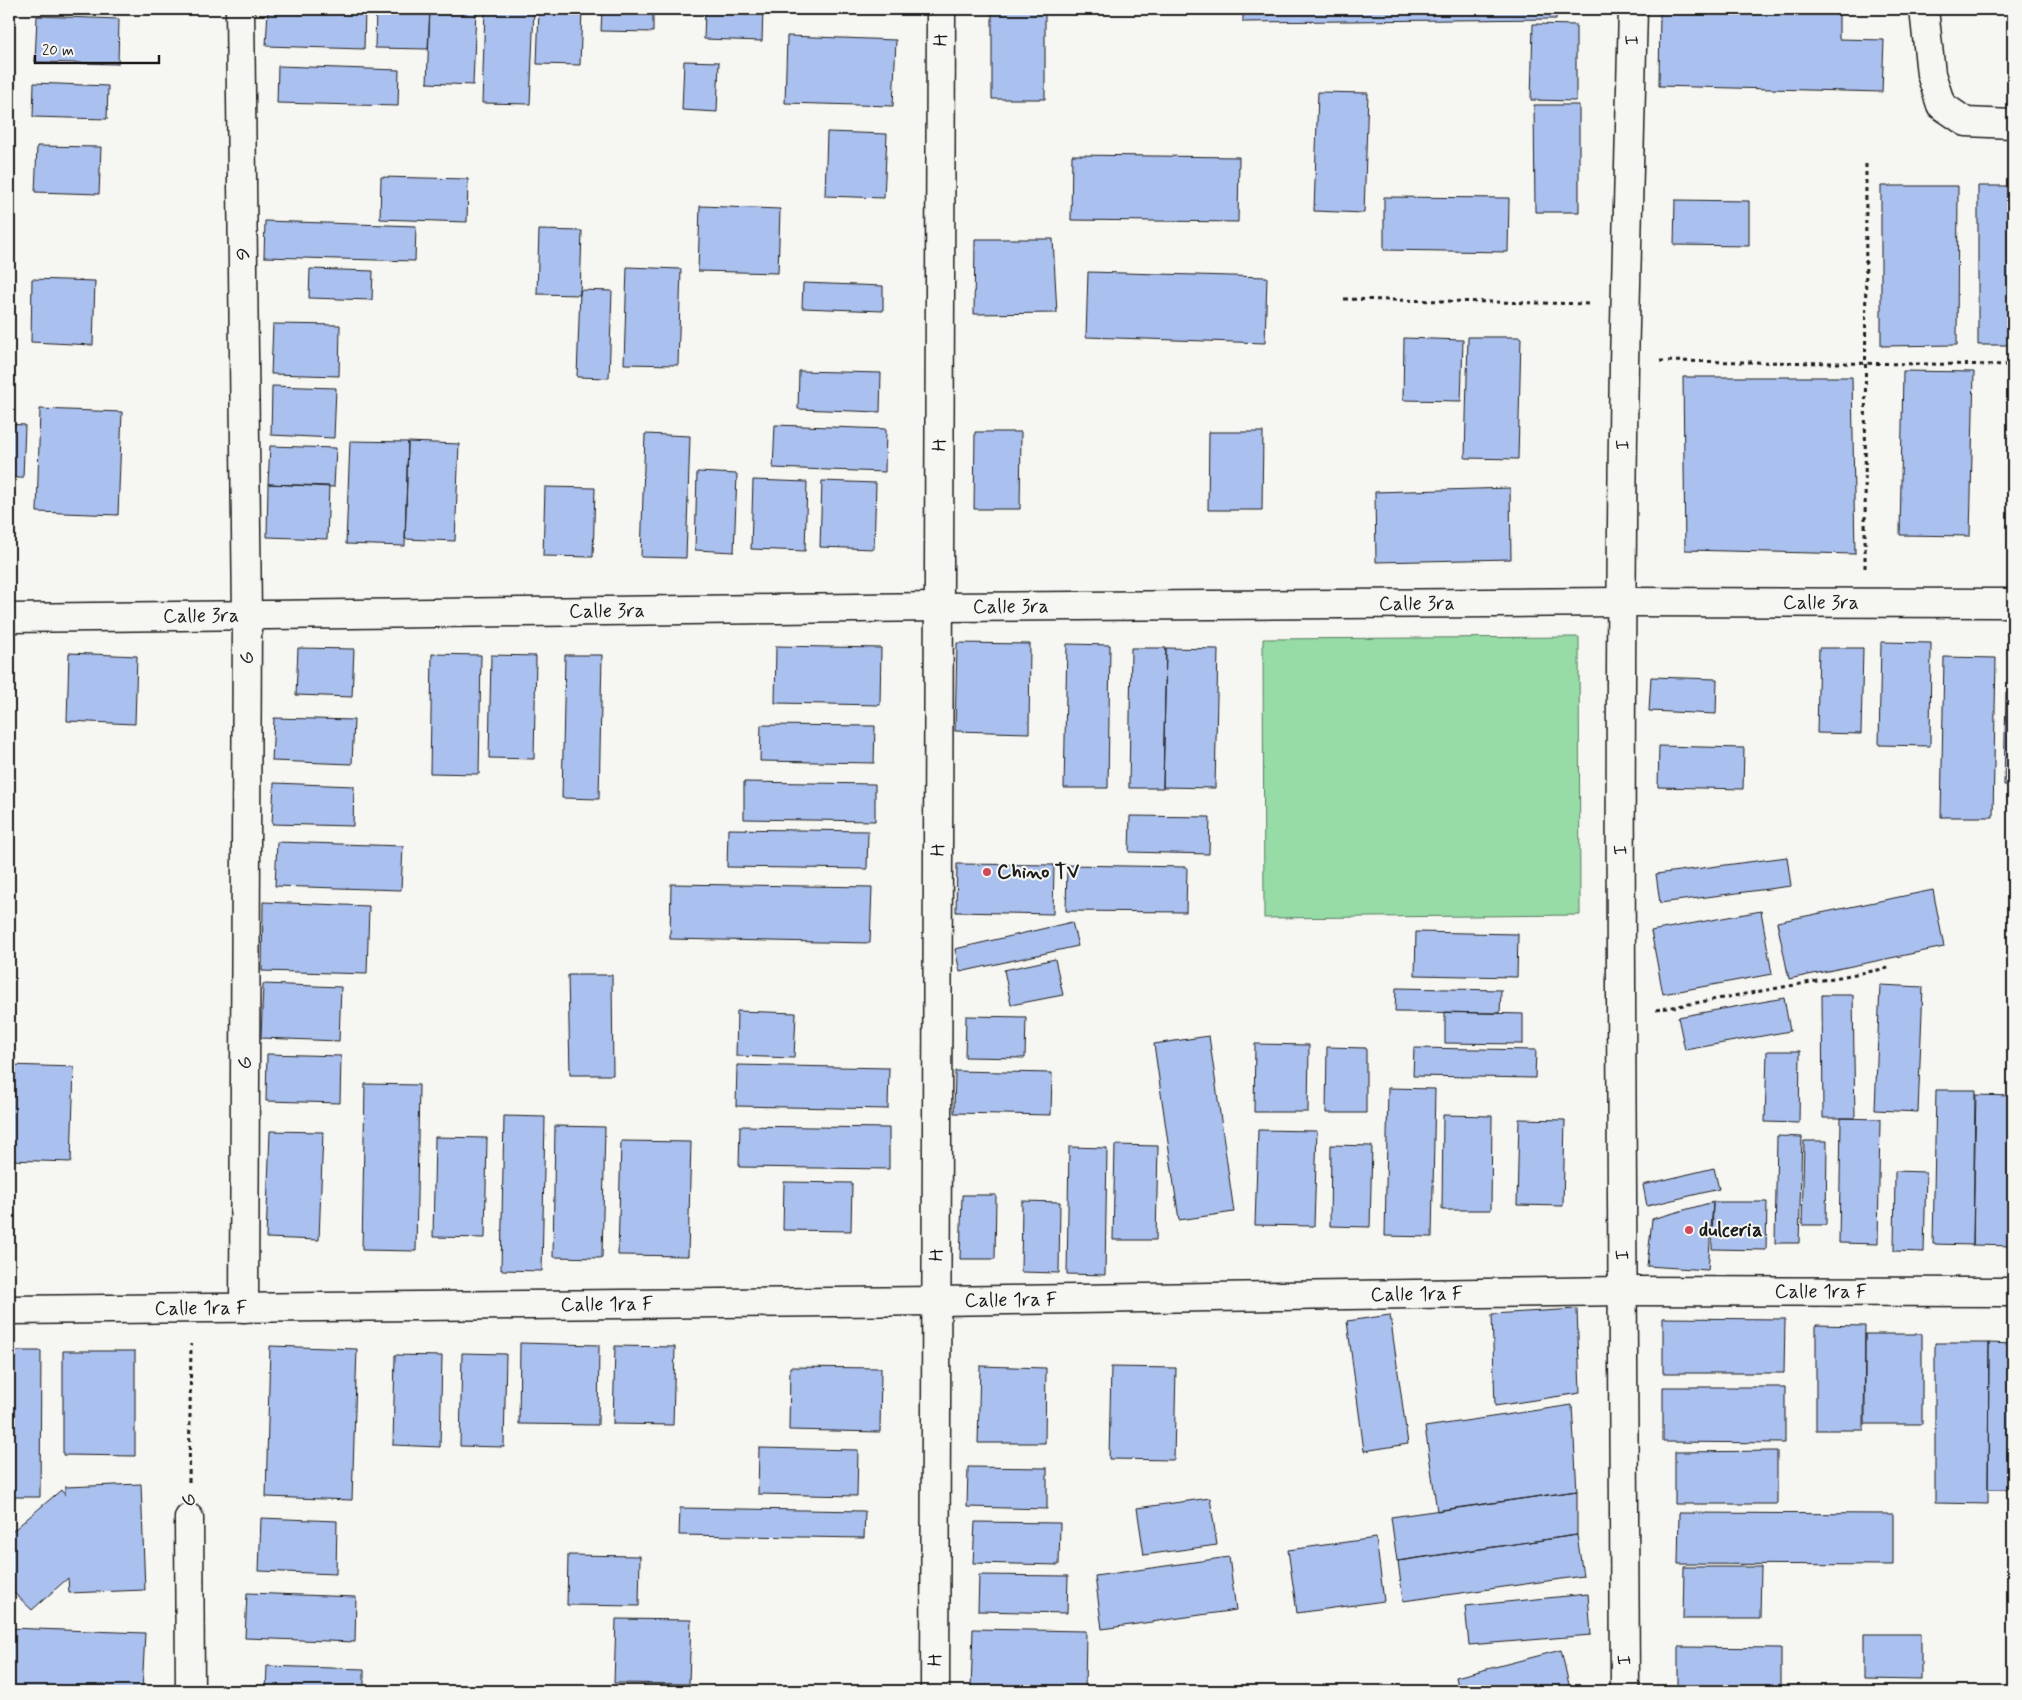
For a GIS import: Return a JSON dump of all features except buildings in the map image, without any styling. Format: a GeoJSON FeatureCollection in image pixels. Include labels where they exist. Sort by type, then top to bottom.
{"type":"FeatureCollection","features":[{"type":"Feature","properties":{"kind":"street","name":"G"},"geometry":{"type":"LineString","coordinates":[[240,9],[247,616],[244,1308]]}},
{"type":"Feature","properties":{"kind":"street","name":"H"},"geometry":{"type":"LineString","coordinates":[[935,1691],[941,9]]}},
{"type":"Feature","properties":{"kind":"street","name":"I"},"geometry":{"type":"LineString","coordinates":[[1625,1691],[1622,1016],[1624,361],[1633,9]]}},
{"type":"Feature","properties":{"kind":"street"},"geometry":{"type":"LineString","coordinates":[[1924,9],[1931,74],[1942,105],[1966,122],[2013,124]]}},
{"type":"Feature","properties":{"kind":"street","name":"Calle 3ra"},"geometry":{"type":"LineString","coordinates":[[9,618],[939,607],[1623,602],[2013,603]]}},
{"type":"Feature","properties":{"kind":"street","name":"Calle 1ra F"},"geometry":{"type":"LineString","coordinates":[[9,1310],[936,1301],[1623,1291],[2013,1292]]}},
{"type":"Feature","properties":{"kind":"street","name":"G"},"geometry":{"type":"LineString","coordinates":[[189,1518],[190,1691]]}},
{"type":"Feature","properties":{"kind":"path"},"geometry":{"type":"LineString","coordinates":[[1865,603],[1866,161]]}},
{"type":"Feature","properties":{"kind":"path"},"geometry":{"type":"LineString","coordinates":[[1344,299],[1626,304]]}},
{"type":"Feature","properties":{"kind":"path"},"geometry":{"type":"LineString","coordinates":[[1624,361],[2013,364]]}},
{"type":"Feature","properties":{"kind":"path"},"geometry":{"type":"LineString","coordinates":[[1622,1016],[1889,968]]}},
{"type":"Feature","properties":{"kind":"path","name":"G"},"geometry":{"type":"LineString","coordinates":[[189,1518],[191,1308]]}},
{"type":"Feature","properties":{"kind":"green space"},"geometry":{"type":"Polygon","coordinates":[[[1579,637],[1580,915],[1264,918],[1263,639],[1579,637]]]}},
{"type":"Feature","properties":{"kind":"place","name":"Chino TV"},"geometry":{"type":"Point","coordinates":[987,872]}},
{"type":"Feature","properties":{"kind":"place","name":"dulceria"},"geometry":{"type":"Point","coordinates":[1689,1230]}}]}
